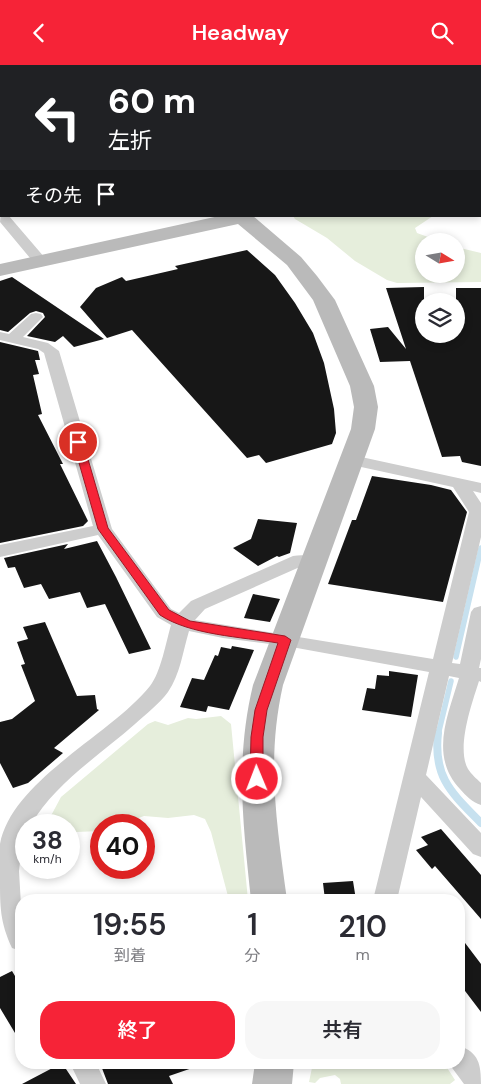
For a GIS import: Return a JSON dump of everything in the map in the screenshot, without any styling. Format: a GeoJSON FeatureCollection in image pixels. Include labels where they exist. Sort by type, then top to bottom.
{"type":"FeatureCollection","features":[{"type":"Feature","properties":{"kind":"street"},"geometry":{"type":"LineString","coordinates":[[3,217],[40,261]]}},
{"type":"Feature","properties":{"kind":"street"},"geometry":{"type":"LineString","coordinates":[[0,270],[241,217],[303,270],[318,290],[329,310],[362,386],[366,413],[363,429],[266,693],[257,737],[258,793],[269,894]]}},
{"type":"Feature","properties":{"kind":"street"},"geometry":{"type":"LineString","coordinates":[[6,337],[36,317]]}},
{"type":"Feature","properties":{"kind":"street"},"geometry":{"type":"LineString","coordinates":[[6,337],[43,346],[51,351],[103,529],[164,613],[182,622],[203,628],[285,640],[473,674]]}},
{"type":"Feature","properties":{"kind":"street"},"geometry":{"type":"LineString","coordinates":[[352,460],[481,488]]}},
{"type":"Feature","properties":{"kind":"street"},"geometry":{"type":"LineString","coordinates":[[386,894],[478,512],[459,483]]}},
{"type":"Feature","properties":{"kind":"street"},"geometry":{"type":"LineString","coordinates":[[0,551],[103,529]]}},
{"type":"Feature","properties":{"kind":"street"},"geometry":{"type":"LineString","coordinates":[[15,930],[7,903],[5,877],[9,852],[18,828],[31,806],[49,786],[150,699],[160,688],[166,676],[182,622],[198,605],[300,560],[314,562]]}},
{"type":"Feature","properties":{"kind":"street"},"geometry":{"type":"LineString","coordinates":[[481,612],[473,674],[456,732],[453,757],[456,769],[481,797]]}},
{"type":"Feature","properties":{"kind":"street"},"geometry":{"type":"LineString","coordinates":[[414,776],[481,848]]}},
{"type":"Feature","properties":{"kind":"street"},"geometry":{"type":"LineString","coordinates":[[465,1065],[480,1084]]}},
{"type":"Feature","properties":{"kind":"street"},"geometry":{"type":"LineString","coordinates":[[86,1069],[93,1084]]}},
{"type":"Feature","properties":{"kind":"street"},"geometry":{"type":"LineString","coordinates":[[272,1084],[274,1069]]}},
{"type":"Feature","properties":{"kind":"green space"},"geometry":{"type":"Polygon","coordinates":[[[294,217],[432,217],[415,228],[417,233],[415,233],[415,283],[397,283],[387,280],[355,261],[327,238],[294,217]]]}},
{"type":"Feature","properties":{"kind":"green space"},"geometry":{"type":"Polygon","coordinates":[[[465,249],[481,253],[481,282],[465,282],[465,249]]]}},
{"type":"Feature","properties":{"kind":"green space"},"geometry":{"type":"Polygon","coordinates":[[[221,716],[231,724],[247,894],[227,894],[211,832],[205,819],[194,815],[168,818],[155,817],[155,814],[90,814],[90,831],[80,832],[80,814],[52,814],[61,797],[148,724],[155,721],[168,725],[188,718],[221,716]]]}},
{"type":"Feature","properties":{"kind":"green space"},"geometry":{"type":"Polygon","coordinates":[[[312,1069],[448,1069],[455,1080],[450,1084],[341,1084],[340,1079],[335,1075],[320,1078],[315,1083],[309,1082],[312,1069]]]}},
{"type":"Feature","properties":{"kind":"building"},"geometry":{"type":"Polygon","coordinates":[[[247,250],[275,275],[313,333],[324,363],[334,409],[336,433],[332,444],[266,463],[259,455],[247,458],[132,330],[107,338],[80,307],[96,288],[122,277],[126,281],[178,269],[175,266],[247,250]]]}},
{"type":"Feature","properties":{"kind":"building"},"geometry":{"type":"Polygon","coordinates":[[[12,277],[104,339],[74,347],[63,336],[55,342],[27,336],[45,317],[43,313],[36,311],[30,313],[8,332],[0,330],[0,281],[12,277]]]}},
{"type":"Feature","properties":{"kind":"building"},"geometry":{"type":"Polygon","coordinates":[[[424,287],[424,293],[415,293],[415,343],[465,343],[465,293],[456,293],[456,288],[481,288],[481,466],[462,462],[460,456],[442,457],[410,361],[380,362],[370,329],[388,327],[406,349],[386,288],[424,287]]]}},
{"type":"Feature","properties":{"kind":"building"},"geometry":{"type":"Polygon","coordinates":[[[0,342],[38,351],[40,360],[35,360],[39,374],[33,375],[42,414],[38,415],[63,464],[60,464],[88,521],[83,526],[0,543],[0,342]]]}},
{"type":"Feature","properties":{"kind":"building"},"geometry":{"type":"Polygon","coordinates":[[[372,476],[451,490],[467,512],[443,602],[328,584],[352,520],[356,520],[372,476]]]}},
{"type":"Feature","properties":{"kind":"building"},"geometry":{"type":"Polygon","coordinates":[[[258,519],[297,523],[290,553],[277,556],[258,566],[233,548],[251,539],[258,519]]]}},
{"type":"Feature","properties":{"kind":"building"},"geometry":{"type":"Polygon","coordinates":[[[97,541],[151,649],[129,654],[105,604],[87,608],[80,592],[49,599],[41,584],[24,588],[15,567],[8,568],[4,558],[68,544],[64,549],[97,541]]]}},
{"type":"Feature","properties":{"kind":"building"},"geometry":{"type":"Polygon","coordinates":[[[253,594],[280,599],[270,622],[244,618],[253,594]]]}},
{"type":"Feature","properties":{"kind":"building"},"geometry":{"type":"Polygon","coordinates":[[[45,622],[77,696],[95,695],[97,709],[99,710],[54,748],[63,753],[28,783],[13,788],[0,763],[0,722],[12,719],[35,701],[21,665],[25,664],[17,642],[28,639],[23,627],[45,622]]]}},
{"type":"Feature","properties":{"kind":"building"},"geometry":{"type":"Polygon","coordinates":[[[232,646],[254,650],[229,710],[208,706],[206,712],[180,707],[192,678],[204,680],[215,655],[218,656],[221,647],[231,649],[232,646]]]}},
{"type":"Feature","properties":{"kind":"building"},"geometry":{"type":"Polygon","coordinates":[[[389,671],[418,675],[411,717],[362,710],[367,688],[375,689],[377,675],[389,676],[389,671]]]}},
{"type":"Feature","properties":{"kind":"building"},"geometry":{"type":"Polygon","coordinates":[[[441,829],[481,875],[481,919],[465,901],[465,894],[459,894],[435,866],[432,869],[416,850],[428,845],[421,837],[441,829]]]}},
{"type":"Feature","properties":{"kind":"building"},"geometry":{"type":"Polygon","coordinates":[[[353,881],[355,894],[324,894],[323,883],[353,881]]]}},
{"type":"Feature","properties":{"kind":"building"},"geometry":{"type":"Polygon","coordinates":[[[465,943],[481,964],[481,1012],[465,991],[465,943]]]}},
{"type":"Feature","properties":{"kind":"building"},"geometry":{"type":"Polygon","coordinates":[[[12,971],[15,976],[15,1033],[0,1008],[0,977],[12,971]]]}},
{"type":"Feature","properties":{"kind":"building"},"geometry":{"type":"Polygon","coordinates":[[[51,1069],[66,1069],[76,1084],[22,1084],[51,1069]]]}},
{"type":"Feature","properties":{"kind":"building"},"geometry":{"type":"Polygon","coordinates":[[[102,1069],[189,1069],[169,1076],[173,1084],[108,1084],[102,1069]]]}},
{"type":"Feature","properties":{"kind":"waterway"},"geometry":{"type":"LineString","coordinates":[[456,657],[481,548]]}},
{"type":"Feature","properties":{"kind":"waterway"},"geometry":{"type":"LineString","coordinates":[[438,735],[451,681]]}},
{"type":"Feature","properties":{"kind":"waterway"},"geometry":{"type":"LineString","coordinates":[[438,733],[437,749],[439,762],[447,784],[461,803],[481,823]]}},
{"type":"Feature","properties":{"kind":"route"},"geometry":{"type":"LineString","coordinates":[[78,442],[103,529],[164,613],[188,625],[285,640],[261,710],[257,737],[257,779]]}}]}
